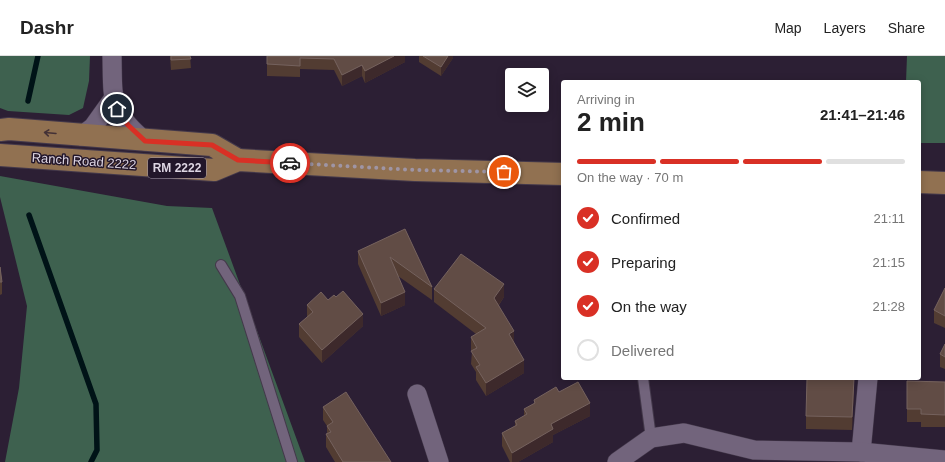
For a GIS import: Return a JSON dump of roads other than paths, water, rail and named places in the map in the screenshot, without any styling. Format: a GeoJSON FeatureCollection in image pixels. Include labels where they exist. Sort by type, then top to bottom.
{"type":"FeatureCollection","features":[{"type":"Feature","properties":{"kind":"main road","name":"Ranch Road 2222"},"geometry":{"type":"LineString","coordinates":[[0,130],[9,129],[145,141],[212,145],[238,160]]}},
{"type":"Feature","properties":{"kind":"main road","name":"Ranch Road 2222"},"geometry":{"type":"LineString","coordinates":[[0,155],[214,170],[238,160],[415,170],[561,174]]}},
{"type":"Feature","properties":{"kind":"main road"},"geometry":{"type":"LineString","coordinates":[[921,182],[945,183]]}},
{"type":"Feature","properties":{"kind":"street"},"geometry":{"type":"LineString","coordinates":[[112,56],[113,99],[117,109],[128,125],[145,141]]}},
{"type":"Feature","properties":{"kind":"street"},"geometry":{"type":"LineString","coordinates":[[82,136],[93,128],[113,99]]}},
{"type":"Feature","properties":{"kind":"street"},"geometry":{"type":"LineString","coordinates":[[861,452],[868,380]]}},
{"type":"Feature","properties":{"kind":"street"},"geometry":{"type":"LineString","coordinates":[[417,394],[439,462]]}},
{"type":"Feature","properties":{"kind":"street"},"geometry":{"type":"LineString","coordinates":[[617,462],[651,438],[684,433],[754,450],[861,452],[945,460]]}},
{"type":"Feature","properties":{"kind":"lane"},"geometry":{"type":"LineString","coordinates":[[221,265],[240,296],[292,462]]}},
{"type":"Feature","properties":{"kind":"lane"},"geometry":{"type":"LineString","coordinates":[[643,380],[651,438]]}},
{"type":"Feature","properties":{"kind":"waterway"},"geometry":{"type":"LineString","coordinates":[[28,101],[38,56]]}},
{"type":"Feature","properties":{"kind":"waterway"},"geometry":{"type":"LineString","coordinates":[[29,215],[96,404],[97,450],[91,462]]}}]}
